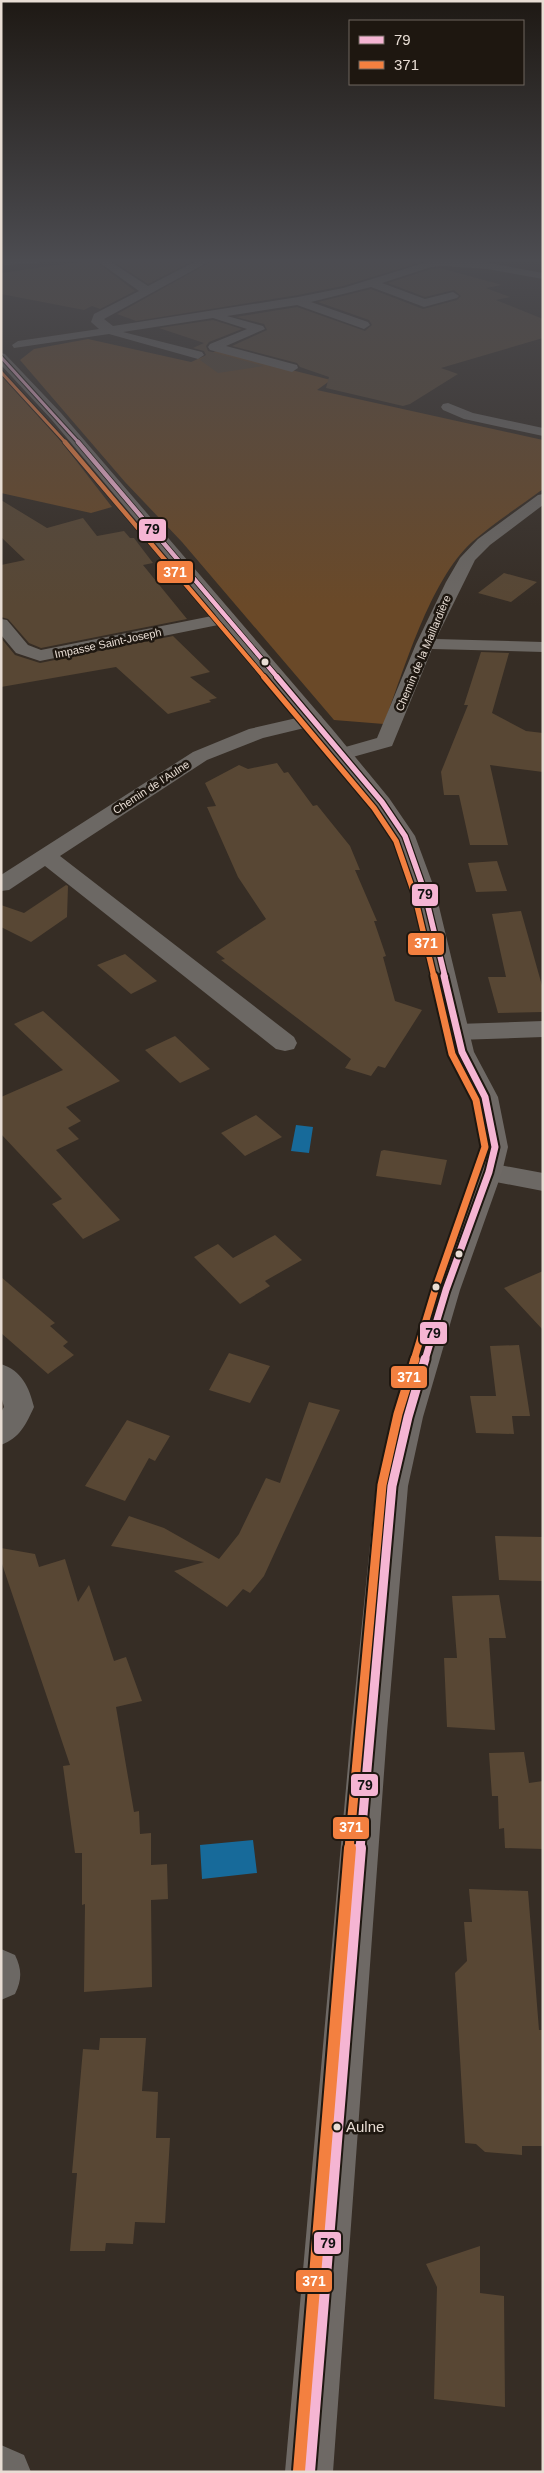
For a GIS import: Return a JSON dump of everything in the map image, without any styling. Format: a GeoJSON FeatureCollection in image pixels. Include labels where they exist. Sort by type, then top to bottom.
{"type":"FeatureCollection","features":[{"type":"Feature","properties":{"kind":"main road"},"geometry":{"type":"LineString","coordinates":[[19,375],[56,416],[320,727],[382,802],[405,836],[424,890],[462,1052],[485,1097],[495,1147],[489,1172],[446,1290],[408,1417],[392,1486],[369,1732],[309,2472]]}},
{"type":"Feature","properties":{"kind":"street"},"geometry":{"type":"LineString","coordinates":[[448,407],[469,416],[543,432]]}},
{"type":"Feature","properties":{"kind":"street","name":"Chemin de la Maillardière"},"geometry":{"type":"LineString","coordinates":[[342,754],[385,742],[425,644],[454,582],[468,558],[484,542],[543,498]]}},
{"type":"Feature","properties":{"kind":"street","name":"Impasse Saint-Joseph"},"geometry":{"type":"LineString","coordinates":[[1,624],[22,649],[40,656],[227,618]]}},
{"type":"Feature","properties":{"kind":"street"},"geometry":{"type":"LineString","coordinates":[[425,644],[543,647]]}},
{"type":"Feature","properties":{"kind":"street","name":"Chemin de l'Aulne"},"geometry":{"type":"LineString","coordinates":[[1,884],[200,756],[233,741],[270,729],[320,727]]}},
{"type":"Feature","properties":{"kind":"street"},"geometry":{"type":"LineString","coordinates":[[46,856],[285,1043]]}},
{"type":"Feature","properties":{"kind":"street"},"geometry":{"type":"LineString","coordinates":[[457,1032],[543,1029]]}},
{"type":"Feature","properties":{"kind":"street"},"geometry":{"type":"LineString","coordinates":[[489,1172],[543,1182]]}},
{"type":"Feature","properties":{"kind":"street"},"geometry":{"type":"LineString","coordinates":[[1,1376],[15,1391],[20,1407],[11,1423],[1,1432]]}},
{"type":"Feature","properties":{"kind":"street"},"geometry":{"type":"LineString","coordinates":[[1,1969],[1,1980]]}},
{"type":"Feature","properties":{"kind":"street"},"geometry":{"type":"LineString","coordinates":[[1,2469],[7,2472]]}},
{"type":"Feature","properties":{"kind":"shaded area"},"geometry":{"type":"Polygon","coordinates":[[[1,375],[7,375],[36,409],[112,507],[91,513],[1,493],[1,375]]]}},
{"type":"Feature","properties":{"kind":"shaded area"},"geometry":{"type":"Polygon","coordinates":[[[33,375],[313,375],[331,380],[317,390],[543,440],[543,489],[472,542],[443,579],[420,627],[384,724],[334,720],[182,542],[125,482],[33,375]]]}},
{"type":"Feature","properties":{"kind":"water"},"geometry":{"type":"Polygon","coordinates":[[[296,1125],[313,1127],[309,1153],[291,1151],[296,1125]]]}},
{"type":"Feature","properties":{"kind":"water"},"geometry":{"type":"Polygon","coordinates":[[[253,1840],[257,1873],[202,1879],[200,1845],[253,1840]]]}},
{"type":"Feature","properties":{"kind":"building"},"geometry":{"type":"Polygon","coordinates":[[[324,375],[456,375],[410,404],[403,406],[326,388],[329,377],[324,375]]]}},
{"type":"Feature","properties":{"kind":"building"},"geometry":{"type":"Polygon","coordinates":[[[1,500],[47,528],[83,518],[97,536],[124,531],[130,538],[134,538],[153,563],[143,565],[187,619],[41,648],[29,643],[8,619],[1,617],[1,565],[25,560],[1,537],[1,500]]]}},
{"type":"Feature","properties":{"kind":"building"},"geometry":{"type":"Polygon","coordinates":[[[504,573],[537,582],[511,602],[478,593],[504,573]]]}},
{"type":"Feature","properties":{"kind":"building"},"geometry":{"type":"Polygon","coordinates":[[[173,636],[210,672],[190,677],[217,698],[209,700],[211,702],[168,714],[116,667],[1,687],[1,638],[15,655],[40,663],[173,636]]]}},
{"type":"Feature","properties":{"kind":"building"},"geometry":{"type":"Polygon","coordinates":[[[481,652],[509,653],[492,713],[526,731],[543,733],[543,772],[490,765],[508,845],[470,845],[459,795],[444,795],[441,772],[468,705],[464,705],[481,652]]]}},
{"type":"Feature","properties":{"kind":"building"},"geometry":{"type":"Polygon","coordinates":[[[277,763],[284,773],[288,772],[313,806],[317,805],[350,846],[360,870],[355,870],[377,921],[374,921],[386,956],[383,957],[395,1001],[422,1010],[385,1068],[378,1066],[371,1076],[345,1068],[351,1059],[221,960],[225,959],[216,952],[266,919],[238,877],[207,807],[216,806],[205,783],[239,765],[248,769],[277,763]]]}},
{"type":"Feature","properties":{"kind":"building"},"geometry":{"type":"Polygon","coordinates":[[[497,861],[507,891],[476,892],[468,863],[497,861]]]}},
{"type":"Feature","properties":{"kind":"building"},"geometry":{"type":"Polygon","coordinates":[[[66,885],[68,886],[67,917],[31,942],[1,927],[1,905],[24,913],[66,885]]]}},
{"type":"Feature","properties":{"kind":"building"},"geometry":{"type":"Polygon","coordinates":[[[521,911],[543,989],[543,1012],[498,1013],[488,977],[506,977],[492,914],[521,911]]]}},
{"type":"Feature","properties":{"kind":"building"},"geometry":{"type":"Polygon","coordinates":[[[125,954],[157,981],[131,994],[97,965],[125,954]]]}},
{"type":"Feature","properties":{"kind":"building"},"geometry":{"type":"Polygon","coordinates":[[[43,1011],[120,1081],[66,1107],[81,1121],[68,1128],[79,1139],[56,1150],[120,1220],[83,1239],[52,1204],[62,1199],[1,1134],[1,1097],[63,1070],[14,1024],[43,1011]]]}},
{"type":"Feature","properties":{"kind":"building"},"geometry":{"type":"Polygon","coordinates":[[[175,1036],[210,1069],[180,1083],[145,1050],[175,1036]]]}},
{"type":"Feature","properties":{"kind":"building"},"geometry":{"type":"Polygon","coordinates":[[[256,1115],[282,1137],[245,1156],[221,1133],[256,1115]]]}},
{"type":"Feature","properties":{"kind":"building"},"geometry":{"type":"Polygon","coordinates":[[[381,1151],[447,1160],[441,1185],[376,1176],[381,1151]]]}},
{"type":"Feature","properties":{"kind":"building"},"geometry":{"type":"Polygon","coordinates":[[[275,1235],[302,1260],[265,1281],[270,1286],[240,1304],[194,1257],[218,1244],[233,1258],[275,1235]]]}},
{"type":"Feature","properties":{"kind":"building"},"geometry":{"type":"Polygon","coordinates":[[[543,1271],[543,1330],[504,1288],[543,1271]]]}},
{"type":"Feature","properties":{"kind":"building"},"geometry":{"type":"Polygon","coordinates":[[[1,1277],[55,1323],[50,1326],[68,1342],[63,1346],[74,1355],[48,1374],[1,1333],[1,1277]]]}},
{"type":"Feature","properties":{"kind":"building"},"geometry":{"type":"Polygon","coordinates":[[[519,1345],[530,1416],[512,1416],[514,1434],[476,1433],[470,1396],[496,1396],[490,1346],[519,1345]]]}},
{"type":"Feature","properties":{"kind":"building"},"geometry":{"type":"Polygon","coordinates":[[[229,1353],[270,1366],[250,1403],[209,1390],[229,1353]]]}},
{"type":"Feature","properties":{"kind":"building"},"geometry":{"type":"Polygon","coordinates":[[[309,1402],[340,1410],[264,1576],[250,1593],[243,1589],[227,1607],[174,1571],[204,1562],[111,1546],[129,1516],[164,1528],[219,1559],[239,1534],[266,1478],[280,1483],[309,1402]]]}},
{"type":"Feature","properties":{"kind":"building"},"geometry":{"type":"Polygon","coordinates":[[[127,1420],[170,1436],[155,1461],[149,1458],[125,1501],[85,1486],[127,1420]]]}},
{"type":"Feature","properties":{"kind":"building"},"geometry":{"type":"Polygon","coordinates":[[[495,1536],[543,1537],[543,1581],[499,1580],[495,1536]]]}},
{"type":"Feature","properties":{"kind":"building"},"geometry":{"type":"Polygon","coordinates":[[[1,1548],[35,1554],[39,1567],[65,1559],[78,1602],[89,1585],[114,1661],[126,1657],[142,1701],[116,1707],[134,1812],[139,1811],[140,1834],[151,1833],[151,1865],[167,1864],[168,1899],[151,1900],[152,1987],[84,1992],[85,1904],[82,1905],[82,1853],[75,1853],[63,1766],[70,1765],[1,1561],[1,1548]]]}},
{"type":"Feature","properties":{"kind":"building"},"geometry":{"type":"Polygon","coordinates":[[[499,1595],[506,1638],[489,1638],[495,1730],[447,1727],[444,1658],[457,1658],[452,1596],[499,1595]]]}},
{"type":"Feature","properties":{"kind":"building"},"geometry":{"type":"Polygon","coordinates":[[[524,1752],[529,1783],[543,1781],[543,1849],[505,1848],[504,1828],[499,1829],[498,1796],[492,1796],[489,1753],[524,1752]]]}},
{"type":"Feature","properties":{"kind":"building"},"geometry":{"type":"Polygon","coordinates":[[[469,1889],[528,1891],[539,2030],[543,2030],[543,2146],[522,2146],[522,2155],[485,2152],[476,2144],[465,2143],[455,1973],[467,1961],[464,1922],[472,1922],[469,1889]]]}},
{"type":"Feature","properties":{"kind":"building"},"geometry":{"type":"Polygon","coordinates":[[[100,2038],[146,2038],[142,2091],[158,2092],[156,2138],[170,2138],[165,2223],[135,2222],[133,2244],[106,2243],[105,2251],[70,2251],[77,2173],[72,2173],[83,2049],[99,2050],[100,2038]]]}},
{"type":"Feature","properties":{"kind":"building"},"geometry":{"type":"Polygon","coordinates":[[[480,2246],[480,2293],[504,2296],[505,2407],[434,2399],[437,2287],[426,2264],[480,2246]]]}},
{"type":"Feature","properties":{"kind":"transit line","name":"371"},"geometry":{"type":"LineString","coordinates":[[4,375],[49,423],[318,740],[374,808],[396,841],[414,893],[452,1054],[476,1100],[485,1147],[479,1169],[436,1287],[398,1414],[382,1485],[359,1731],[299,2471]]}},
{"type":"Feature","properties":{"kind":"transit line","name":"79"},"geometry":{"type":"LineString","coordinates":[[18,375],[56,416],[326,734],[382,802],[405,836],[424,890],[462,1052],[485,1097],[495,1147],[489,1172],[446,1290],[408,1417],[392,1486],[369,1732],[309,2472]]}},
{"type":"Feature","properties":{"kind":"place","name":"Aulne"},"geometry":{"type":"Point","coordinates":[337,2127]}}]}
